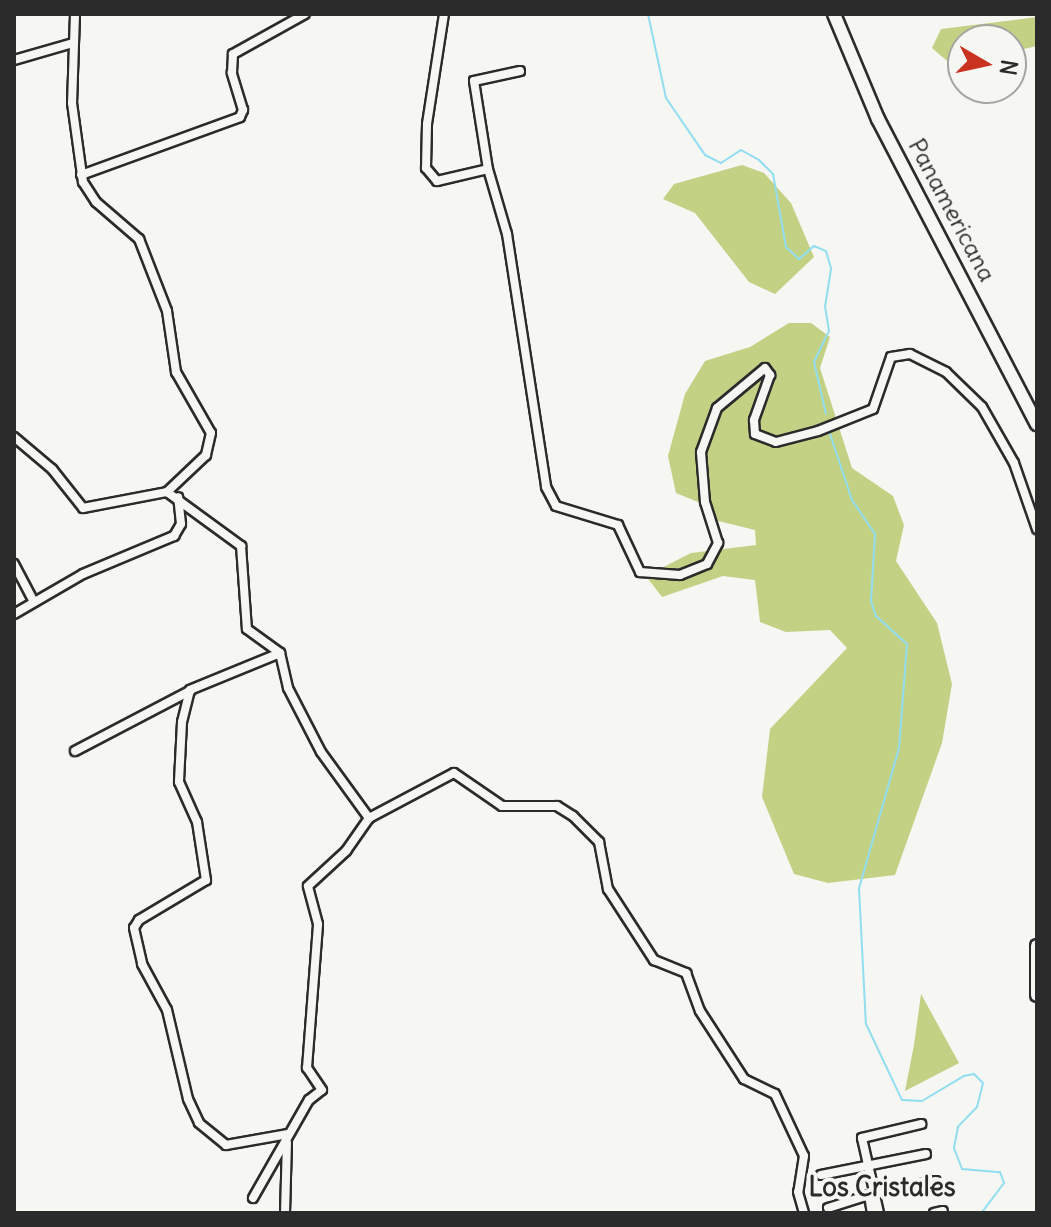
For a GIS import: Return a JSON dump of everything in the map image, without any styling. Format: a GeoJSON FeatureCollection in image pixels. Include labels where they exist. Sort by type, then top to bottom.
{"type":"FeatureCollection","features":[{"type":"Feature","properties":{"kind":"main road","name":"Panamericana"},"geometry":{"type":"LineString","coordinates":[[834,14],[878,119],[1037,424]]}},
{"type":"Feature","properties":{"kind":"main road"},"geometry":{"type":"LineString","coordinates":[[1037,946],[1037,995]]}},
{"type":"Feature","properties":{"kind":"street"},"geometry":{"type":"LineString","coordinates":[[14,437],[52,469],[83,508],[167,492],[206,455],[211,433],[176,372],[167,311],[139,239],[96,202],[81,175],[74,129],[75,14]]}},
{"type":"Feature","properties":{"kind":"street"},"geometry":{"type":"LineString","coordinates":[[81,175],[240,117],[243,110],[232,73],[233,54],[305,14]]}},
{"type":"Feature","properties":{"kind":"street"},"geometry":{"type":"LineString","coordinates":[[444,14],[428,112],[426,168],[437,181],[488,169]]}},
{"type":"Feature","properties":{"kind":"street"},"geometry":{"type":"LineString","coordinates":[[14,60],[73,43]]}},
{"type":"Feature","properties":{"kind":"street"},"geometry":{"type":"LineString","coordinates":[[520,71],[474,81],[488,169],[507,234],[546,487],[561,509],[618,525],[640,572],[680,575],[713,558],[718,543],[703,491],[703,436],[717,408],[762,368],[770,375],[753,429],[759,437],[776,442],[873,409],[896,355],[929,360],[982,407],[1014,463],[1037,529]]}},
{"type":"Feature","properties":{"kind":"street"},"geometry":{"type":"LineString","coordinates":[[167,492],[238,541],[247,583],[247,629],[280,653],[288,688],[321,752],[369,818]]}},
{"type":"Feature","properties":{"kind":"street"},"geometry":{"type":"LineString","coordinates":[[14,614],[94,568],[174,536],[181,524],[177,497]]}},
{"type":"Feature","properties":{"kind":"street"},"geometry":{"type":"LineString","coordinates":[[14,564],[34,602]]}},
{"type":"Feature","properties":{"kind":"street"},"geometry":{"type":"LineString","coordinates":[[75,751],[190,690],[280,653]]}},
{"type":"Feature","properties":{"kind":"street"},"geometry":{"type":"LineString","coordinates":[[190,690],[182,722],[179,782],[197,822],[206,880],[139,920],[134,928],[136,944],[167,1010],[188,1099],[199,1123],[226,1145],[288,1134]]}},
{"type":"Feature","properties":{"kind":"street"},"geometry":{"type":"LineString","coordinates":[[253,1198],[309,1100],[322,1090],[307,1068],[318,924],[308,886],[346,851],[369,818],[454,773],[502,806],[557,806],[573,816],[599,842],[608,889],[654,960],[686,973],[700,1011],[744,1079],[775,1094],[804,1156],[798,1192],[804,1213]]}},
{"type":"Feature","properties":{"kind":"street"},"geometry":{"type":"LineString","coordinates":[[879,1213],[877,1193],[862,1138],[921,1124]]}},
{"type":"Feature","properties":{"kind":"street"},"geometry":{"type":"LineString","coordinates":[[282,1210],[288,1134]]}},
{"type":"Feature","properties":{"kind":"street"},"geometry":{"type":"LineString","coordinates":[[821,1175],[926,1154]]}},
{"type":"Feature","properties":{"kind":"street"},"geometry":{"type":"LineString","coordinates":[[877,1193],[936,1181]]}},
{"type":"Feature","properties":{"kind":"street"},"geometry":{"type":"LineString","coordinates":[[828,1208],[869,1195],[872,1213]]}},
{"type":"Feature","properties":{"kind":"green space"},"geometry":{"type":"Polygon","coordinates":[[[1037,17],[1037,46],[1027,48],[1027,24],[981,24],[1037,17]]]}},
{"type":"Feature","properties":{"kind":"green space"},"geometry":{"type":"Polygon","coordinates":[[[947,28],[947,61],[932,48],[941,29],[947,28]]]}},
{"type":"Feature","properties":{"kind":"green space"},"geometry":{"type":"Polygon","coordinates":[[[742,165],[764,173],[791,203],[814,257],[775,294],[749,282],[695,213],[663,199],[674,184],[742,165]]]}},
{"type":"Feature","properties":{"kind":"green space"},"geometry":{"type":"Polygon","coordinates":[[[789,323],[811,323],[830,337],[820,368],[852,468],[893,496],[904,525],[896,561],[937,623],[952,684],[942,743],[895,875],[828,883],[794,874],[762,797],[770,729],[847,648],[830,630],[786,632],[760,622],[755,580],[723,576],[662,597],[646,576],[691,553],[756,545],[755,530],[710,519],[698,502],[676,493],[668,456],[685,394],[705,361],[750,347],[789,323]]]}},
{"type":"Feature","properties":{"kind":"green space"},"geometry":{"type":"Polygon","coordinates":[[[921,994],[959,1063],[905,1091],[914,1045],[921,994]]]}},
{"type":"Feature","properties":{"kind":"waterway"},"geometry":{"type":"LineString","coordinates":[[648,14],[666,98],[705,155],[721,163],[741,150],[759,160],[773,174],[786,247],[799,259],[814,246],[826,251],[831,269],[825,306],[829,331],[814,362],[826,414]]}},
{"type":"Feature","properties":{"kind":"waterway"},"geometry":{"type":"LineString","coordinates":[[830,434],[852,500],[875,534],[871,601],[876,616],[907,644],[899,748],[859,888],[866,1024],[902,1100],[922,1101],[964,1076],[974,1074],[983,1083],[977,1107],[958,1127],[954,1148],[962,1169],[1000,1172],[1004,1183],[981,1213]]}},
{"type":"Feature","properties":{"kind":"district","name":"Los Cristales"},"geometry":{"type":"Point","coordinates":[882,1187]}}]}
